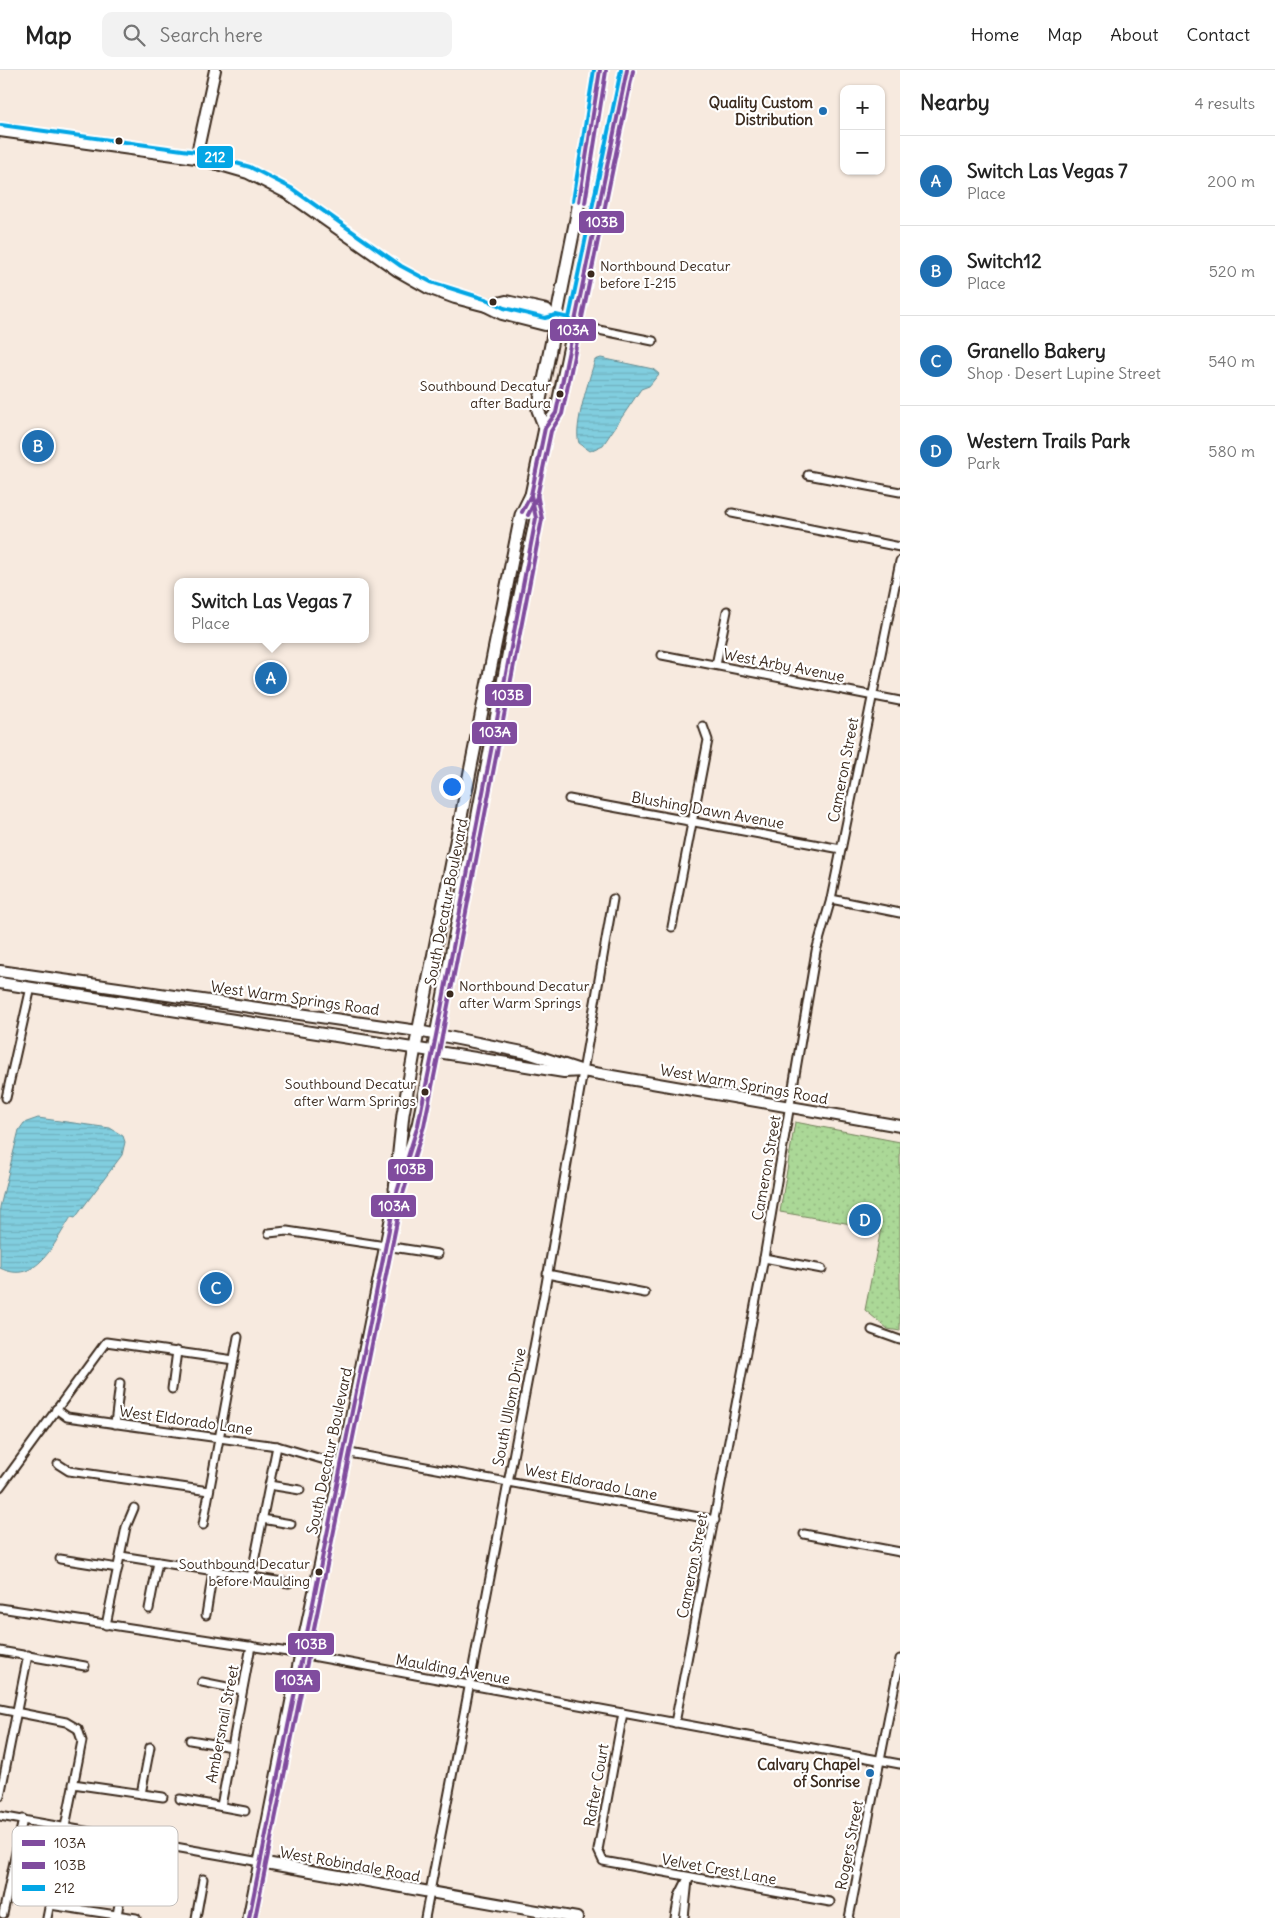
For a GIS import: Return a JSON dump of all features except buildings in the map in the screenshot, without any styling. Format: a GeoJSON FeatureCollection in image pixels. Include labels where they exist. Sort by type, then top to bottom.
{"type":"FeatureCollection","features":[{"type":"Feature","properties":{"kind":"main road"},"geometry":{"type":"LineString","coordinates":[[196,158],[215,70]]}},
{"type":"Feature","properties":{"kind":"main road","name":"South Decatur Boulevard"},"geometry":{"type":"LineString","coordinates":[[545,428],[538,410],[576,219],[600,70]]}},
{"type":"Feature","properties":{"kind":"main road","name":"South Decatur Boulevard"},"geometry":{"type":"LineString","coordinates":[[396,1195],[394,1183],[403,1114],[418,1031],[521,515],[531,495],[545,428],[556,413],[627,70]]}},
{"type":"Feature","properties":{"kind":"main road"},"geometry":{"type":"LineString","coordinates":[[0,130],[196,158],[248,172],[287,193],[398,271],[428,288],[521,319],[545,324],[556,321],[574,325]]}},
{"type":"Feature","properties":{"kind":"main road","name":"South Decatur Boulevard"},"geometry":{"type":"LineString","coordinates":[[249,1918],[301,1654],[342,1465],[396,1195],[418,1125],[437,1034],[515,619],[536,518],[531,495]]}},
{"type":"Feature","properties":{"kind":"main road","name":"West Warm Springs Road"},"geometry":{"type":"LineString","coordinates":[[0,971],[437,1034],[528,1053],[583,1071],[900,1126]]}},
{"type":"Feature","properties":{"kind":"main road","name":"West Warm Springs Road"},"geometry":{"type":"LineString","coordinates":[[0,983],[564,1072],[583,1071]]}},
{"type":"Feature","properties":{"kind":"main road","name":"West Robindale Road"},"geometry":{"type":"LineString","coordinates":[[260,1862],[577,1918]]}},
{"type":"Feature","properties":{"kind":"street"},"geometry":{"type":"LineString","coordinates":[[574,325],[653,341]]}},
{"type":"Feature","properties":{"kind":"street"},"geometry":{"type":"LineString","coordinates":[[808,475],[900,492]]}},
{"type":"Feature","properties":{"kind":"street"},"geometry":{"type":"LineString","coordinates":[[732,513],[900,546]]}},
{"type":"Feature","properties":{"kind":"street","name":"Cameron Street"},"geometry":{"type":"LineString","coordinates":[[675,1723],[764,1258],[816,951],[831,899],[900,561]]}},
{"type":"Feature","properties":{"kind":"street"},"geometry":{"type":"LineString","coordinates":[[716,666],[726,611]]}},
{"type":"Feature","properties":{"kind":"street","name":"West Arby Avenue"},"geometry":{"type":"LineString","coordinates":[[662,655],[900,701]]}},
{"type":"Feature","properties":{"kind":"street"},"geometry":{"type":"LineString","coordinates":[[672,927],[708,740],[703,726]]}},
{"type":"Feature","properties":{"kind":"street","name":"Blushing Dawn Avenue"},"geometry":{"type":"LineString","coordinates":[[569,799],[841,849]]}},
{"type":"Feature","properties":{"kind":"street","name":"South Ullom Drive"},"geometry":{"type":"LineString","coordinates":[[425,1918],[509,1481],[613,899]]}},
{"type":"Feature","properties":{"kind":"street"},"geometry":{"type":"LineString","coordinates":[[831,899],[900,913]]}},
{"type":"Feature","properties":{"kind":"street"},"geometry":{"type":"LineString","coordinates":[[6,1098],[30,987]]}},
{"type":"Feature","properties":{"kind":"street"},"geometry":{"type":"LineString","coordinates":[[269,1233],[287,1230],[438,1254]]}},
{"type":"Feature","properties":{"kind":"street"},"geometry":{"type":"LineString","coordinates":[[764,1258],[822,1269]]}},
{"type":"Feature","properties":{"kind":"street"},"geometry":{"type":"LineString","coordinates":[[547,1274],[645,1293]]}},
{"type":"Feature","properties":{"kind":"street"},"geometry":{"type":"LineString","coordinates":[[872,1330],[900,1340]]}},
{"type":"Feature","properties":{"kind":"street"},"geometry":{"type":"LineString","coordinates":[[203,1524],[238,1337]]}},
{"type":"Feature","properties":{"kind":"street"},"geometry":{"type":"LineString","coordinates":[[0,1487],[106,1342],[234,1360]]}},
{"type":"Feature","properties":{"kind":"street"},"geometry":{"type":"LineString","coordinates":[[172,1389],[177,1351]]}},
{"type":"Feature","properties":{"kind":"street"},"geometry":{"type":"LineString","coordinates":[[115,1424],[120,1383]]}},
{"type":"Feature","properties":{"kind":"street","name":"West Eldorado Lane"},"geometry":{"type":"LineString","coordinates":[[56,1409],[68,1417],[276,1446],[342,1465]]}},
{"type":"Feature","properties":{"kind":"street"},"geometry":{"type":"LineString","coordinates":[[251,1577],[276,1446]]}},
{"type":"Feature","properties":{"kind":"street","name":"West Eldorado Lane"},"geometry":{"type":"LineString","coordinates":[[344,1452],[715,1520]]}},
{"type":"Feature","properties":{"kind":"street"},"geometry":{"type":"LineString","coordinates":[[58,1464],[69,1471],[209,1491]]}},
{"type":"Feature","properties":{"kind":"street"},"geometry":{"type":"LineString","coordinates":[[269,1485],[300,1490]]}},
{"type":"Feature","properties":{"kind":"street"},"geometry":{"type":"LineString","coordinates":[[106,1625],[126,1527],[134,1508]]}},
{"type":"Feature","properties":{"kind":"street"},"geometry":{"type":"LineString","coordinates":[[262,1519],[291,1524]]}},
{"type":"Feature","properties":{"kind":"street"},"geometry":{"type":"LineString","coordinates":[[804,1534],[900,1552]]}},
{"type":"Feature","properties":{"kind":"street"},"geometry":{"type":"LineString","coordinates":[[121,1556],[289,1583]]}},
{"type":"Feature","properties":{"kind":"street"},"geometry":{"type":"LineString","coordinates":[[60,1559],[118,1568]]}},
{"type":"Feature","properties":{"kind":"street"},"geometry":{"type":"LineString","coordinates":[[149,1609],[158,1562]]}},
{"type":"Feature","properties":{"kind":"street"},"geometry":{"type":"LineString","coordinates":[[206,1615],[213,1571]]}},
{"type":"Feature","properties":{"kind":"street","name":"Maulding Avenue"},"geometry":{"type":"LineString","coordinates":[[0,1608],[301,1654],[900,1764]]}},
{"type":"Feature","properties":{"kind":"street","name":"Ambersnail Street"},"geometry":{"type":"LineString","coordinates":[[220,1806],[251,1646]]}},
{"type":"Feature","properties":{"kind":"street"},"geometry":{"type":"LineString","coordinates":[[0,1651],[85,1666]]}},
{"type":"Feature","properties":{"kind":"street"},"geometry":{"type":"LineString","coordinates":[[0,1796],[28,1655]]}},
{"type":"Feature","properties":{"kind":"street","name":"Rogers Street"},"geometry":{"type":"LineString","coordinates":[[849,1918],[900,1660]]}},
{"type":"Feature","properties":{"kind":"street"},"geometry":{"type":"LineString","coordinates":[[202,1682],[242,1690]]}},
{"type":"Feature","properties":{"kind":"street"},"geometry":{"type":"LineString","coordinates":[[0,1708],[66,1722],[78,1729],[82,1741],[66,1826]]}},
{"type":"Feature","properties":{"kind":"street","name":"Rafter Court"},"geometry":{"type":"LineString","coordinates":[[603,1861],[598,1850],[623,1713]]}},
{"type":"Feature","properties":{"kind":"street"},"geometry":{"type":"LineString","coordinates":[[190,1740],[232,1747]]}},
{"type":"Feature","properties":{"kind":"street"},"geometry":{"type":"LineString","coordinates":[[142,1794],[150,1747]]}},
{"type":"Feature","properties":{"kind":"street"},"geometry":{"type":"LineString","coordinates":[[73,1784],[162,1797]]}},
{"type":"Feature","properties":{"kind":"street"},"geometry":{"type":"LineString","coordinates":[[180,1799],[245,1811]]}},
{"type":"Feature","properties":{"kind":"street","name":"West Robindale Road"},"geometry":{"type":"LineString","coordinates":[[0,1816],[61,1826]]}},
{"type":"Feature","properties":{"kind":"street"},"geometry":{"type":"LineString","coordinates":[[22,1826],[23,1819]]}},
{"type":"Feature","properties":{"kind":"street","name":"West Robindale Road"},"geometry":{"type":"LineString","coordinates":[[178,1847],[260,1862]]}},
{"type":"Feature","properties":{"kind":"street","name":"Velvet Crest Lane"},"geometry":{"type":"LineString","coordinates":[[603,1861],[688,1878],[830,1902]]}},
{"type":"Feature","properties":{"kind":"street"},"geometry":{"type":"LineString","coordinates":[[3,1914],[12,1871]]}},
{"type":"Feature","properties":{"kind":"street"},"geometry":{"type":"LineString","coordinates":[[675,1918],[679,1896],[688,1878]]}},
{"type":"Feature","properties":{"kind":"street"},"geometry":{"type":"LineString","coordinates":[[684,1918],[688,1878]]}},
{"type":"Feature","properties":{"kind":"street"},"geometry":{"type":"LineString","coordinates":[[196,1918],[203,1879]]}},
{"type":"Feature","properties":{"kind":"street"},"geometry":{"type":"LineString","coordinates":[[57,1906],[136,1918]]}},
{"type":"Feature","properties":{"kind":"street"},"geometry":{"type":"LineString","coordinates":[[117,1915],[119,1906]]}},
{"type":"Feature","properties":{"kind":"green space"},"geometry":{"type":"Polygon","coordinates":[[[795,1122],[900,1142],[900,1331],[888,1329],[865,1310],[881,1229],[780,1212],[795,1122]]]}},
{"type":"Feature","properties":{"kind":"water"},"geometry":{"type":"Polygon","coordinates":[[[601,358],[653,369],[659,374],[649,386],[641,389],[603,445],[590,451],[579,443],[578,426],[595,360],[601,358]]]}},
{"type":"Feature","properties":{"kind":"water"},"geometry":{"type":"Polygon","coordinates":[[[38,1118],[110,1128],[123,1136],[125,1142],[122,1155],[75,1218],[71,1217],[43,1259],[34,1267],[24,1271],[13,1272],[0,1268],[0,1207],[19,1130],[24,1123],[38,1118]]]}},
{"type":"Feature","properties":{"kind":"transit line","name":"212"},"geometry":{"type":"LineString","coordinates":[[573,201],[594,70]]}},
{"type":"Feature","properties":{"kind":"transit line","name":"103A"},"geometry":{"type":"LineString","coordinates":[[579,202],[600,70]]}},
{"type":"Feature","properties":{"kind":"transit line","name":"212"},"geometry":{"type":"LineString","coordinates":[[1,125],[197,152],[250,167],[291,188],[401,266],[431,282],[488,300],[504,308],[545,318],[556,315],[569,318],[621,70]]}},
{"type":"Feature","properties":{"kind":"transit line","name":"103A"},"geometry":{"type":"LineString","coordinates":[[522,512],[531,495],[545,428],[556,413],[627,70]]}},
{"type":"Feature","properties":{"kind":"transit line","name":"103B"},"geometry":{"type":"LineString","coordinates":[[585,203],[606,71]]}},
{"type":"Feature","properties":{"kind":"transit line","name":"103B"},"geometry":{"type":"LineString","coordinates":[[528,515],[537,497],[551,431],[562,414],[633,71]]}},
{"type":"Feature","properties":{"kind":"transit line","name":"103B"},"geometry":{"type":"LineString","coordinates":[[255,1918],[402,1197],[424,1126],[439,1052],[542,519],[537,494]]}},
{"type":"Feature","properties":{"kind":"transit line","name":"103A"},"geometry":{"type":"LineString","coordinates":[[249,1918],[396,1195],[418,1125],[433,1051],[536,518],[531,495]]}},
{"type":"Feature","properties":{"kind":"place","name":"Quality Custom Distribution"},"geometry":{"type":"Point","coordinates":[823,111]}},
{"type":"Feature","properties":{"kind":"place","name":"Northbound Decatur before I-215"},"geometry":{"type":"Point","coordinates":[591,274]}},
{"type":"Feature","properties":{"kind":"place","name":"Southbound Decatur after Badura"},"geometry":{"type":"Point","coordinates":[560,394]}},
{"type":"Feature","properties":{"kind":"place","name":"Switch12"},"geometry":{"type":"Point","coordinates":[38,446]}},
{"type":"Feature","properties":{"kind":"place","name":"Switch Las Vegas 7"},"geometry":{"type":"Point","coordinates":[271,678]}},
{"type":"Feature","properties":{"kind":"place","name":"Northbound Decatur after Warm Springs"},"geometry":{"type":"Point","coordinates":[450,994]}},
{"type":"Feature","properties":{"kind":"place","name":"Southbound Decatur after Warm Springs"},"geometry":{"type":"Point","coordinates":[425,1092]}},
{"type":"Feature","properties":{"kind":"place","name":"Western Trails Park"},"geometry":{"type":"Point","coordinates":[865,1220]}},
{"type":"Feature","properties":{"kind":"place","name":"Granello Bakery"},"geometry":{"type":"Point","coordinates":[216,1288]}},
{"type":"Feature","properties":{"kind":"place","name":"Southbound Decatur before Maulding"},"geometry":{"type":"Point","coordinates":[319,1572]}},
{"type":"Feature","properties":{"kind":"place","name":"Calvary Chapel of Sonrise"},"geometry":{"type":"Point","coordinates":[870,1773]}}]}
